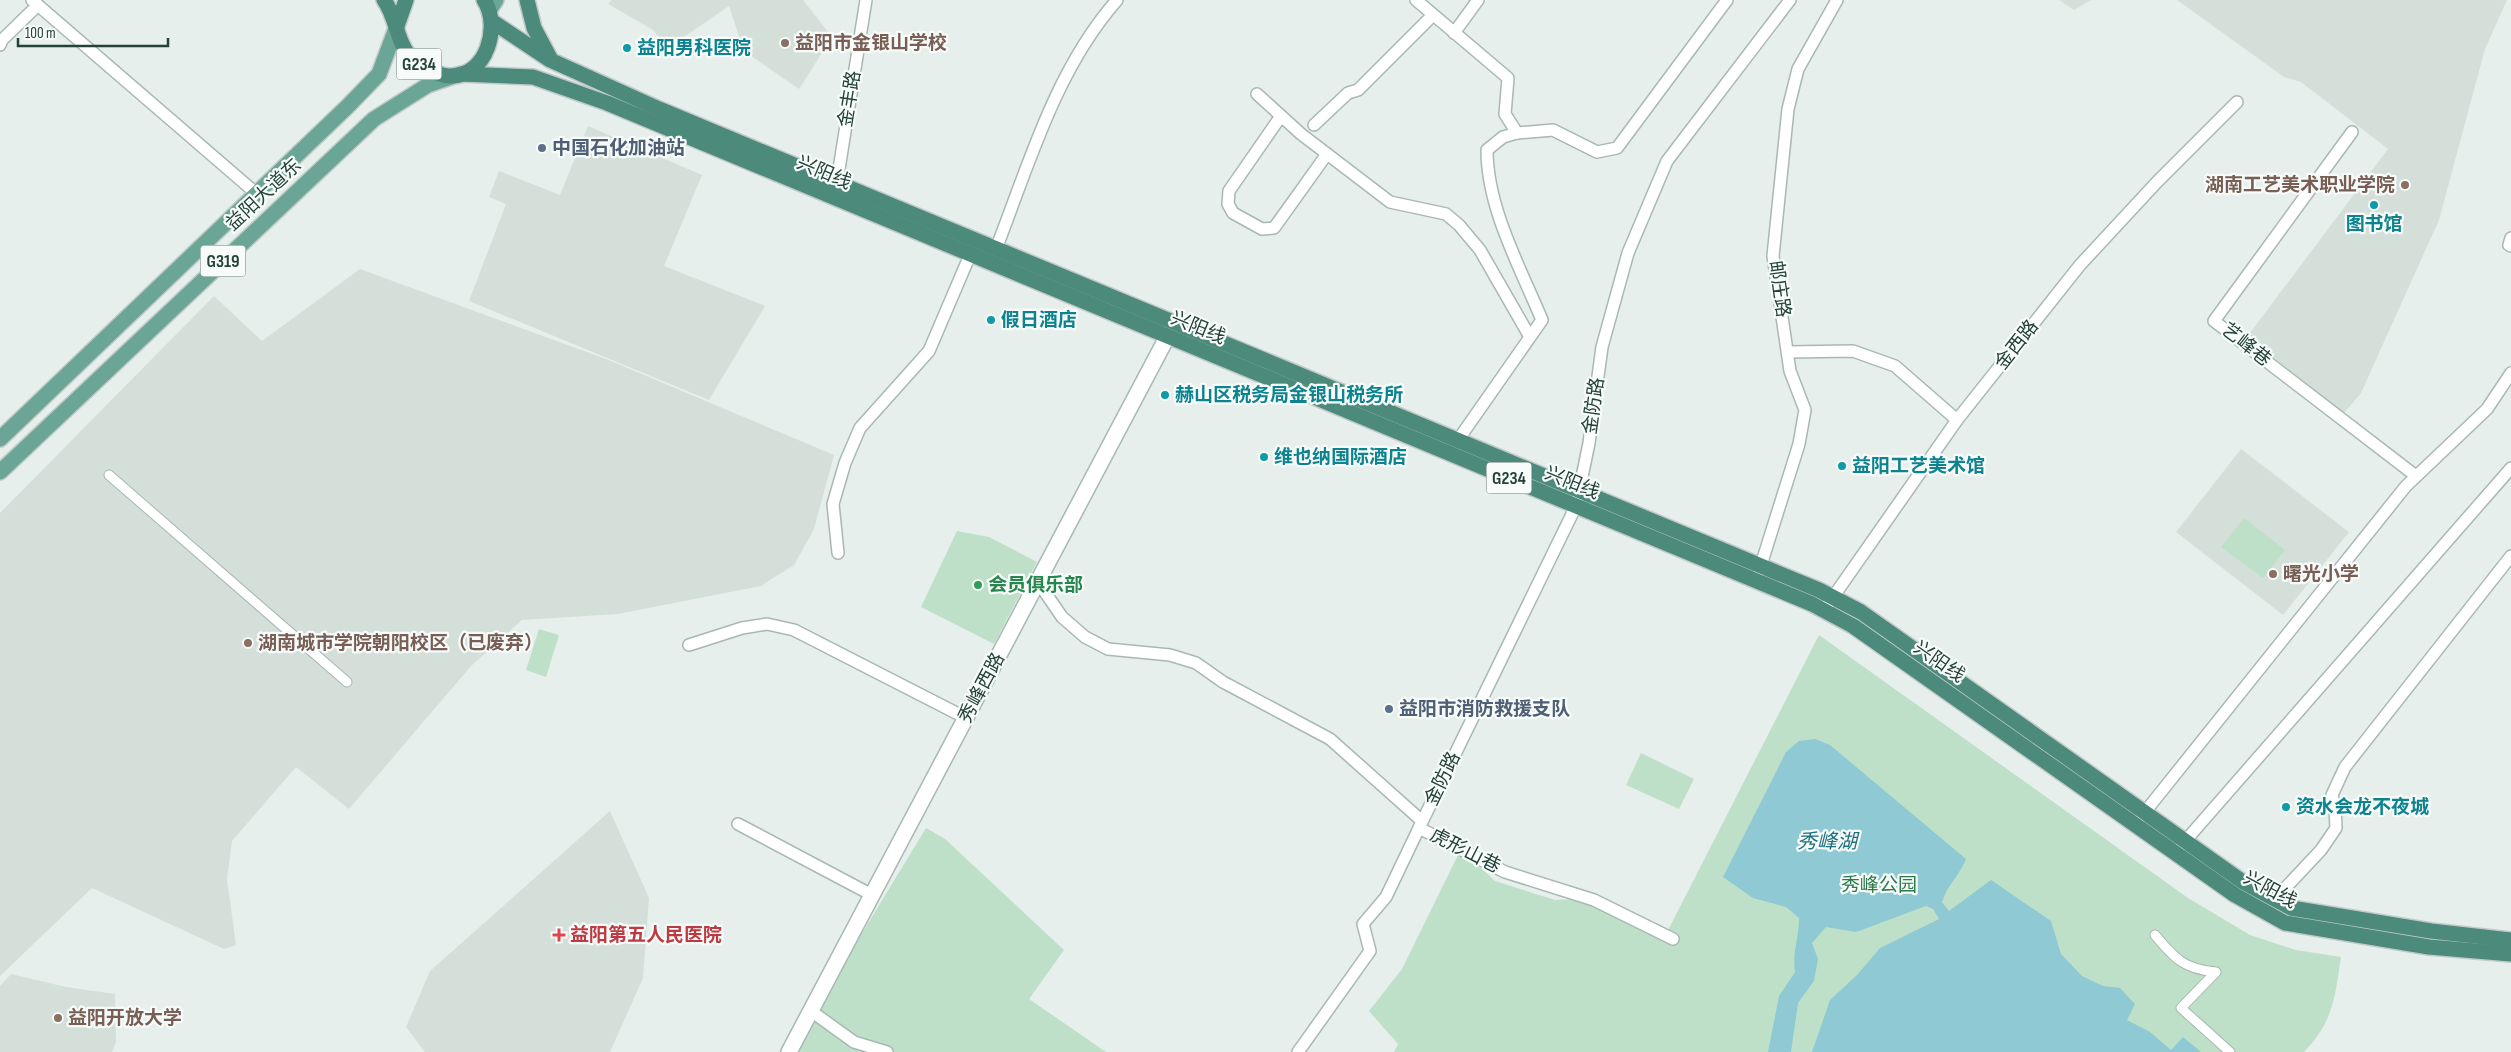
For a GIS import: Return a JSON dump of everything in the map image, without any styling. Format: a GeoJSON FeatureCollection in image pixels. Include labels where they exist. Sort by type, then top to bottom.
{"type":"FeatureCollection","features":[{"type":"Feature","properties":{"kind":"highway","name":"G234"},"geometry":{"type":"LineString","coordinates":[[384,0],[392,11],[405,48],[413,60],[431,70],[450,77],[461,74]]}},
{"type":"Feature","properties":{"kind":"highway","name":"G234"},"geometry":{"type":"LineString","coordinates":[[396,26],[406,0]]}},
{"type":"Feature","properties":{"kind":"highway"},"geometry":{"type":"LineString","coordinates":[[527,0],[534,28],[550,60]]}},
{"type":"Feature","properties":{"kind":"highway"},"geometry":{"type":"LineString","coordinates":[[461,74],[474,68],[486,53],[491,8]]}},
{"type":"Feature","properties":{"kind":"highway","name":"兴阳线"},"geometry":{"type":"LineString","coordinates":[[491,8],[550,60],[659,109],[1832,596],[1861,612],[2243,882],[2291,908],[2431,931],[2511,940]]}},
{"type":"Feature","properties":{"kind":"highway","name":"兴阳线"},"geometry":{"type":"LineString","coordinates":[[461,74],[533,77],[607,103],[1824,610],[1853,626],[2235,895],[2285,924],[2428,947],[2511,954]]}},
{"type":"Feature","properties":{"kind":"main road","name":"G319"},"geometry":{"type":"LineString","coordinates":[[0,439],[325,129],[379,74],[396,26]]}},
{"type":"Feature","properties":{"kind":"main road","name":"益阳大道东"},"geometry":{"type":"LineString","coordinates":[[0,472],[374,119],[428,86],[461,74]]}},
{"type":"Feature","properties":{"kind":"main road"},"geometry":{"type":"LineString","coordinates":[[325,129],[344,148]]}},
{"type":"Feature","properties":{"kind":"street","name":"金丰路"},"geometry":{"type":"LineString","coordinates":[[834,199],[866,0]]}},
{"type":"Feature","properties":{"kind":"street"},"geometry":{"type":"LineString","coordinates":[[996,249],[1044,123],[1066,76],[1106,13],[1117,0]]}},
{"type":"Feature","properties":{"kind":"street"},"geometry":{"type":"LineString","coordinates":[[1416,0],[1508,78],[1505,114],[1517,133]]}},
{"type":"Feature","properties":{"kind":"street"},"geometry":{"type":"LineString","coordinates":[[1454,33],[1478,0]]}},
{"type":"Feature","properties":{"kind":"street"},"geometry":{"type":"LineString","coordinates":[[1458,440],[1542,320],[1498,213],[1487,166],[1487,150],[1503,137],[1517,133],[1553,130],[1596,152],[1617,148],[1727,0]]}},
{"type":"Feature","properties":{"kind":"street","name":"金防路"},"geometry":{"type":"LineString","coordinates":[[1420,824],[1576,506],[1602,347],[1628,253],[1667,161],[1790,0]]}},
{"type":"Feature","properties":{"kind":"street","name":"邮庄路"},"geometry":{"type":"LineString","coordinates":[[1756,581],[1799,444],[1805,410],[1790,371],[1773,256],[1788,109],[1798,69],[1836,0]]}},
{"type":"Feature","properties":{"kind":"street"},"geometry":{"type":"LineString","coordinates":[[0,45],[2,40],[35,3],[257,194]]}},
{"type":"Feature","properties":{"kind":"street"},"geometry":{"type":"LineString","coordinates":[[1314,125],[1348,93],[1358,90],[1433,15]]}},
{"type":"Feature","properties":{"kind":"street"},"geometry":{"type":"LineString","coordinates":[[1257,94],[1327,154],[1390,202],[1446,214],[1452,219],[1480,250],[1530,337]]}},
{"type":"Feature","properties":{"kind":"street","name":"金西路"},"geometry":{"type":"LineString","coordinates":[[1824,610],[1957,420],[2080,265],[2157,182],[2237,102]]}},
{"type":"Feature","properties":{"kind":"street"},"geometry":{"type":"LineString","coordinates":[[1281,116],[1228,191],[1228,204],[1234,213],[1262,229],[1274,228],[1327,154]]}},
{"type":"Feature","properties":{"kind":"street","name":"艺峰巷"},"geometry":{"type":"LineString","coordinates":[[2352,132],[2214,321],[2416,476]]}},
{"type":"Feature","properties":{"kind":"street"},"geometry":{"type":"LineString","coordinates":[[838,553],[833,504],[844,463],[860,428],[930,351],[970,255]]}},
{"type":"Feature","properties":{"kind":"street","name":"秀峰西路"},"geometry":{"type":"LineString","coordinates":[[789,1052],[1174,323]]}},
{"type":"Feature","properties":{"kind":"street"},"geometry":{"type":"LineString","coordinates":[[1788,352],[1853,351],[1895,366],[1957,420]]}},
{"type":"Feature","properties":{"kind":"street"},"geometry":{"type":"LineString","coordinates":[[2135,825],[2416,476],[2487,409],[2511,373]]}},
{"type":"Feature","properties":{"kind":"street"},"geometry":{"type":"LineString","coordinates":[[2175,853],[2511,468]]}},
{"type":"Feature","properties":{"kind":"street"},"geometry":{"type":"LineString","coordinates":[[109,475],[348,682]]}},
{"type":"Feature","properties":{"kind":"street"},"geometry":{"type":"LineString","coordinates":[[2275,899],[2321,850],[2336,828],[2335,807],[2332,795],[2345,767],[2511,556]]}},
{"type":"Feature","properties":{"kind":"street"},"geometry":{"type":"LineString","coordinates":[[1038,582],[1062,617],[1085,637],[1108,649],[1170,655],[1196,663],[1222,682],[1330,739],[1420,824]]}},
{"type":"Feature","properties":{"kind":"street"},"geometry":{"type":"LineString","coordinates":[[689,645],[742,628],[767,624],[794,630],[966,718]]}},
{"type":"Feature","properties":{"kind":"street"},"geometry":{"type":"LineString","coordinates":[[738,824],[872,895]]}},
{"type":"Feature","properties":{"kind":"street","name":"虎形山巷"},"geometry":{"type":"LineString","coordinates":[[1298,1052],[1370,951],[1363,924],[1386,897],[1420,824],[1505,872],[1594,900],[1673,939]]}},
{"type":"Feature","properties":{"kind":"street"},"geometry":{"type":"LineString","coordinates":[[2155,935],[2179,961],[2194,970],[2216,972],[2181,1008],[2230,1052]]}},
{"type":"Feature","properties":{"kind":"street"},"geometry":{"type":"LineString","coordinates":[[811,1011],[854,1042],[887,1052]]}},
{"type":"Feature","properties":{"kind":"shaded area","name":"益阳市金银山学校"},"geometry":{"type":"Polygon","coordinates":[[[612,0],[803,0],[832,37],[799,89],[744,51],[729,6],[668,48],[653,30],[608,4],[612,0]]]}},
{"type":"Feature","properties":{"kind":"shaded area"},"geometry":{"type":"Polygon","coordinates":[[[2059,0],[2091,0],[2074,10],[2059,0]]]}},
{"type":"Feature","properties":{"kind":"shaded area","name":"湖南工艺美术职业学院"},"geometry":{"type":"Polygon","coordinates":[[[2177,0],[2507,0],[2485,49],[2439,220],[2361,393],[2344,413],[2247,337],[2388,149],[2301,82],[2284,77],[2177,0]]]}},
{"type":"Feature","properties":{"kind":"shaded area"},"geometry":{"type":"Polygon","coordinates":[[[588,126],[702,175],[664,266],[765,306],[709,400],[469,301],[506,204],[489,197],[499,171],[560,195],[588,126]]]}},
{"type":"Feature","properties":{"kind":"shaded area","name":"湖南城市学院朝阳校区（已废弃）"},"geometry":{"type":"Polygon","coordinates":[[[360,269],[606,359],[834,455],[814,529],[794,565],[761,586],[618,614],[522,620],[471,666],[349,809],[296,767],[232,841],[227,879],[236,945],[224,949],[92,888],[0,976],[0,513],[214,296],[262,341],[360,269]]]}},
{"type":"Feature","properties":{"kind":"shaded area","name":"曙光小学"},"geometry":{"type":"Polygon","coordinates":[[[2241,449],[2349,532],[2283,615],[2176,532],[2241,449]]]}},
{"type":"Feature","properties":{"kind":"shaded area","name":"益阳第五人民医院"},"geometry":{"type":"Polygon","coordinates":[[[610,811],[649,898],[643,978],[610,1052],[425,1052],[406,1027],[430,971],[610,811]]]}},
{"type":"Feature","properties":{"kind":"shaded area","name":"益阳开放大学"},"geometry":{"type":"Polygon","coordinates":[[[11,974],[66,987],[115,994],[116,1042],[112,1052],[0,1052],[0,986],[11,974]]]}},
{"type":"Feature","properties":{"kind":"green space"},"geometry":{"type":"Polygon","coordinates":[[[2244,518],[2285,550],[2263,578],[2221,547],[2244,518]]]}},
{"type":"Feature","properties":{"kind":"green space","name":"会员俱乐部"},"geometry":{"type":"Polygon","coordinates":[[[957,531],[989,537],[1037,562],[994,644],[921,607],[957,531]]]}},
{"type":"Feature","properties":{"kind":"green space"},"geometry":{"type":"Polygon","coordinates":[[[539,629],[559,635],[546,677],[526,670],[539,629]]]}},
{"type":"Feature","properties":{"kind":"green space","name":"秀峰公园"},"geometry":{"type":"Polygon","coordinates":[[[1819,635],[2188,898],[2250,935],[2296,950],[2341,957],[2332,1008],[2322,1030],[2314,1041],[2304,1052],[1394,1052],[1398,1044],[1369,1011],[1402,969],[1458,855],[1479,866],[1495,881],[1555,900],[1577,899],[1663,940],[1819,635]]]}},
{"type":"Feature","properties":{"kind":"green space"},"geometry":{"type":"Polygon","coordinates":[[[1641,753],[1694,779],[1679,809],[1626,785],[1641,753]]]}},
{"type":"Feature","properties":{"kind":"green space"},"geometry":{"type":"Polygon","coordinates":[[[926,828],[945,839],[1064,950],[1029,999],[1106,1052],[793,1052],[811,1017],[926,828]]]}},
{"type":"Feature","properties":{"kind":"water","name":"秀峰湖"},"geometry":{"type":"Polygon","coordinates":[[[1815,739],[1830,745],[1966,859],[1942,902],[1949,911],[1991,880],[2051,921],[2061,954],[2082,976],[2103,986],[2120,988],[2135,1004],[2127,1020],[2150,1032],[2171,1050],[2183,1037],[2201,1052],[1812,1052],[1830,1000],[1857,975],[1880,948],[1939,919],[1933,909],[1926,906],[1856,932],[1826,927],[1812,943],[1818,959],[1814,981],[1798,1003],[1791,1052],[1768,1052],[1779,996],[1795,972],[1794,959],[1799,918],[1786,907],[1753,898],[1723,877],[1786,752],[1799,741],[1815,739]]]}},
{"type":"Feature","properties":{"kind":"place","name":"益阳市金银山学校"},"geometry":{"type":"Point","coordinates":[785,43]}},
{"type":"Feature","properties":{"kind":"place","name":"益阳男科医院"},"geometry":{"type":"Point","coordinates":[627,48]}},
{"type":"Feature","properties":{"kind":"place","name":"中国石化加油站"},"geometry":{"type":"Point","coordinates":[542,148]}},
{"type":"Feature","properties":{"kind":"place","name":"湖南工艺美术职业学院"},"geometry":{"type":"Point","coordinates":[2405,185]}},
{"type":"Feature","properties":{"kind":"place","name":"图书馆"},"geometry":{"type":"Point","coordinates":[2374,205]}},
{"type":"Feature","properties":{"kind":"place","name":"假日酒店"},"geometry":{"type":"Point","coordinates":[991,320]}},
{"type":"Feature","properties":{"kind":"place","name":"赫山区税务局金银山税务所"},"geometry":{"type":"Point","coordinates":[1165,395]}},
{"type":"Feature","properties":{"kind":"place","name":"维也纳国际酒店"},"geometry":{"type":"Point","coordinates":[1264,457]}},
{"type":"Feature","properties":{"kind":"place","name":"益阳工艺美术馆"},"geometry":{"type":"Point","coordinates":[1842,466]}},
{"type":"Feature","properties":{"kind":"place","name":"曙光小学"},"geometry":{"type":"Point","coordinates":[2273,574]}},
{"type":"Feature","properties":{"kind":"place","name":"会员俱乐部"},"geometry":{"type":"Point","coordinates":[978,585]}},
{"type":"Feature","properties":{"kind":"place","name":"湖南城市学院朝阳校区（已废弃）"},"geometry":{"type":"Point","coordinates":[248,643]}},
{"type":"Feature","properties":{"kind":"place","name":"益阳市消防救援支队"},"geometry":{"type":"Point","coordinates":[1389,709]}},
{"type":"Feature","properties":{"kind":"place","name":"资水会龙不夜城"},"geometry":{"type":"Point","coordinates":[2286,807]}},
{"type":"Feature","properties":{"kind":"place","name":"益阳第五人民医院"},"geometry":{"type":"Point","coordinates":[559,935]}},
{"type":"Feature","properties":{"kind":"place","name":"益阳开放大学"},"geometry":{"type":"Point","coordinates":[58,1018]}}]}
